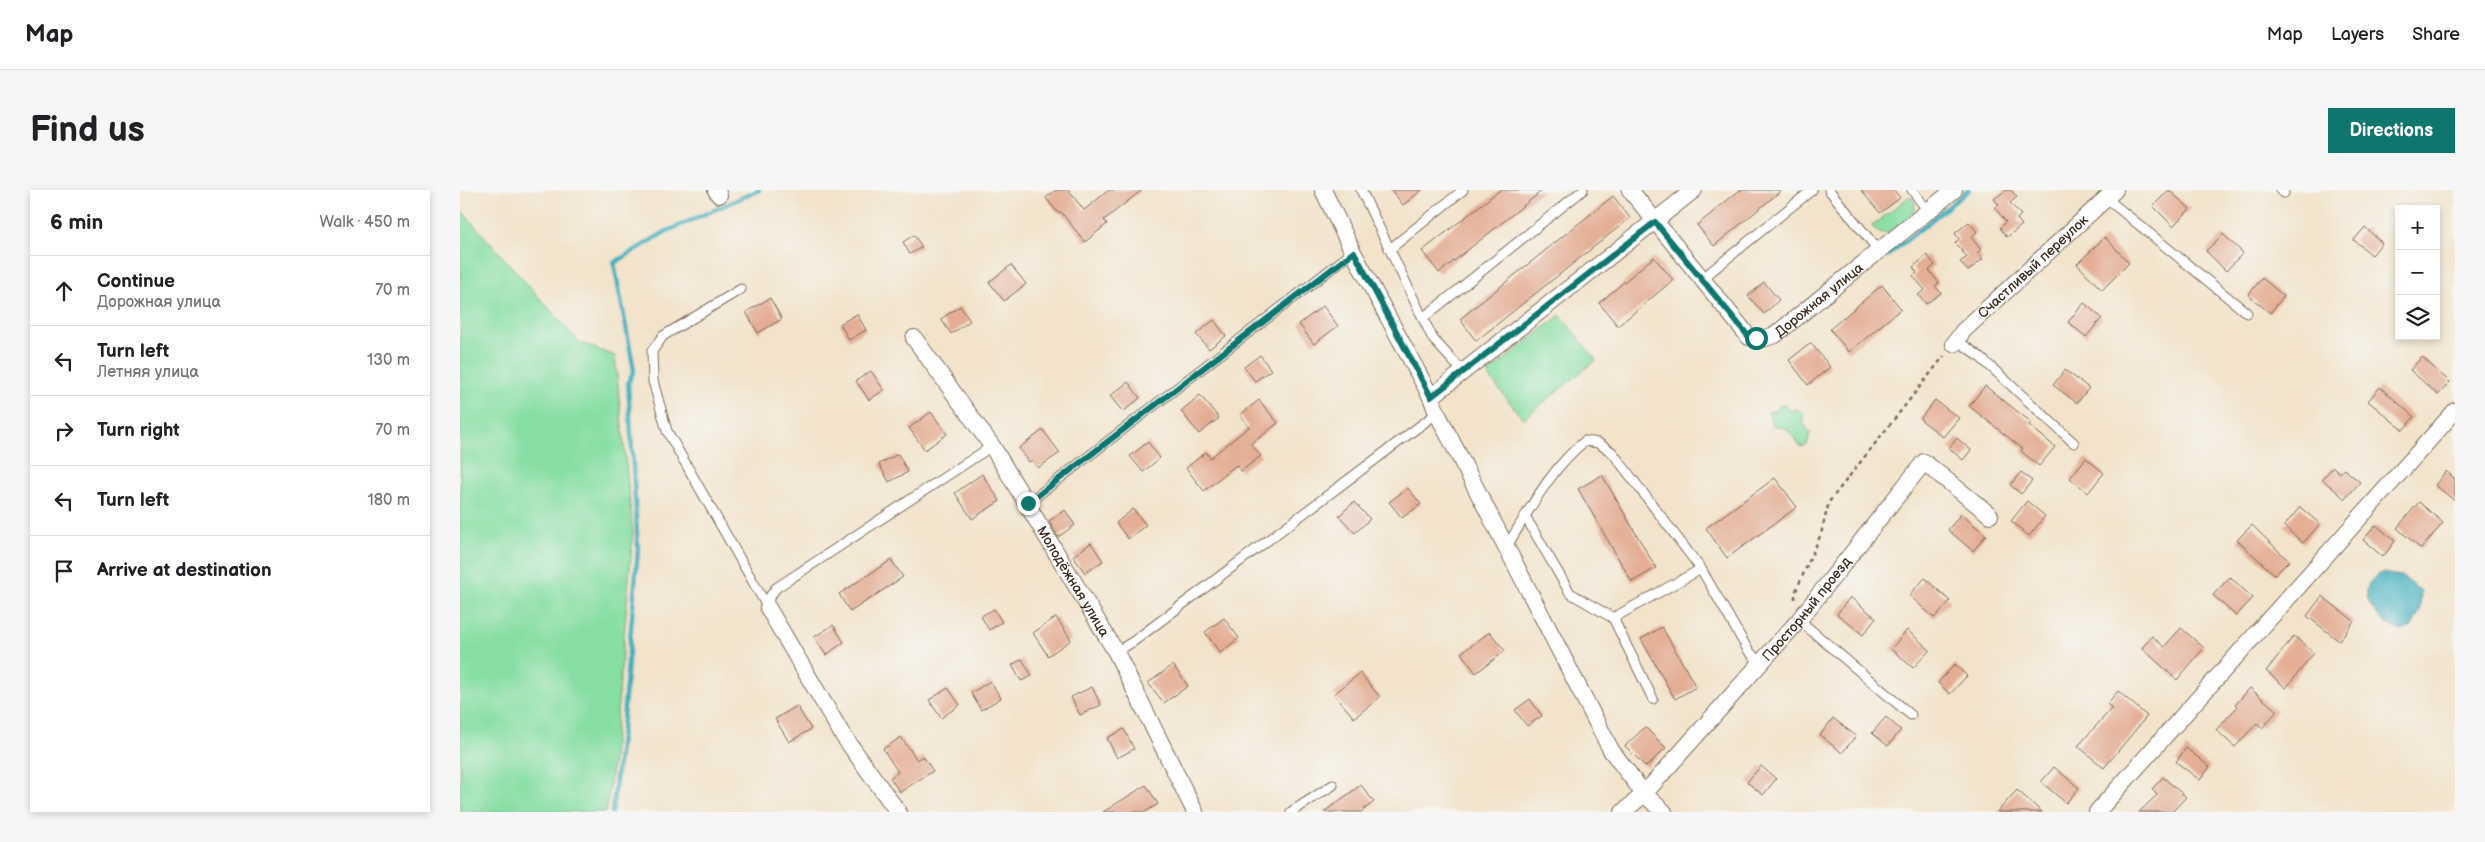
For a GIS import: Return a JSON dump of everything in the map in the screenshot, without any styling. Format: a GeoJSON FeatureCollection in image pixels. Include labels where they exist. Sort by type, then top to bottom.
{"type":"FeatureCollection","features":[{"type":"Feature","properties":{"kind":"street"},"geometry":{"type":"LineString","coordinates":[[1323,190],[1611,750],[1644,794],[1664,812]]}},
{"type":"Feature","properties":{"kind":"street","name":"Дорожная улица"},"geometry":{"type":"LineString","coordinates":[[1630,190],[1749,337],[1765,338],[1775,334],[1954,190]]}},
{"type":"Feature","properties":{"kind":"street"},"geometry":{"type":"LineString","coordinates":[[1431,397],[1464,373],[1694,190]]}},
{"type":"Feature","properties":{"kind":"street","name":"Счастливый переулок"},"geometry":{"type":"LineString","coordinates":[[1955,342],[1963,331],[2111,194]]}},
{"type":"Feature","properties":{"kind":"street","name":"Молодёжная улица"},"geometry":{"type":"LineString","coordinates":[[914,338],[992,446],[1028,503],[1116,652],[1194,812]]}},
{"type":"Feature","properties":{"kind":"street"},"geometry":{"type":"LineString","coordinates":[[2097,812],[2455,411]]}},
{"type":"Feature","properties":{"kind":"street","name":"Просторный проезд"},"geometry":{"type":"LineString","coordinates":[[1623,812],[1644,794],[1799,620],[1924,462],[1990,515]]}},
{"type":"Feature","properties":{"kind":"street"},"geometry":{"type":"LineString","coordinates":[[768,608],[842,734],[897,812]]}},
{"type":"Feature","properties":{"kind":"lane"},"geometry":{"type":"LineString","coordinates":[[1362,190],[1433,339],[1464,373]]}},
{"type":"Feature","properties":{"kind":"lane"},"geometry":{"type":"LineString","coordinates":[[1390,249],[1463,190]]}},
{"type":"Feature","properties":{"kind":"lane"},"geometry":{"type":"LineString","coordinates":[[1423,318],[1583,190]]}},
{"type":"Feature","properties":{"kind":"lane"},"geometry":{"type":"LineString","coordinates":[[1703,278],[1812,190]]}},
{"type":"Feature","properties":{"kind":"lane"},"geometry":{"type":"LineString","coordinates":[[1829,190],[1879,251]]}},
{"type":"Feature","properties":{"kind":"lane"},"geometry":{"type":"LineString","coordinates":[[1912,190],[1928,211]]}},
{"type":"Feature","properties":{"kind":"lane"},"geometry":{"type":"LineString","coordinates":[[2111,194],[2247,313]]}},
{"type":"Feature","properties":{"kind":"lane"},"geometry":{"type":"LineString","coordinates":[[1028,503],[1354,252]]}},
{"type":"Feature","properties":{"kind":"lane"},"geometry":{"type":"LineString","coordinates":[[741,289],[663,336],[652,351],[653,381],[667,431],[768,608]]}},
{"type":"Feature","properties":{"kind":"lane"},"geometry":{"type":"LineString","coordinates":[[1955,342],[1980,357],[2074,443]]}},
{"type":"Feature","properties":{"kind":"lane"},"geometry":{"type":"LineString","coordinates":[[1116,652],[1134,641],[1438,413]]}},
{"type":"Feature","properties":{"kind":"lane"},"geometry":{"type":"LineString","coordinates":[[1507,546],[1524,516],[1566,457],[1585,442],[1598,443],[1612,452],[1701,569],[1748,650],[1760,663]]}},
{"type":"Feature","properties":{"kind":"lane"},"geometry":{"type":"LineString","coordinates":[[768,608],[769,598],[776,588],[992,446]]}},
{"type":"Feature","properties":{"kind":"lane"},"geometry":{"type":"LineString","coordinates":[[1524,516],[1570,593],[1613,618],[1653,699]]}},
{"type":"Feature","properties":{"kind":"lane"},"geometry":{"type":"LineString","coordinates":[[1613,618],[1701,569]]}},
{"type":"Feature","properties":{"kind":"lane"},"geometry":{"type":"LineString","coordinates":[[1799,620],[1911,715]]}},
{"type":"Feature","properties":{"kind":"lane"},"geometry":{"type":"LineString","coordinates":[[1291,812],[1333,785]]}},
{"type":"Feature","properties":{"kind":"path"},"geometry":{"type":"LineString","coordinates":[[1799,620],[1794,593],[1821,534],[1829,502],[1955,342]]}},
{"type":"Feature","properties":{"kind":"green space"},"geometry":{"type":"Polygon","coordinates":[[[1910,196],[1915,202],[1914,213],[1899,226],[1882,233],[1872,226],[1910,196]]]}},
{"type":"Feature","properties":{"kind":"green space"},"geometry":{"type":"Polygon","coordinates":[[[460,209],[579,342],[615,356],[633,534],[613,760],[606,812],[460,812],[460,209]]]}},
{"type":"Feature","properties":{"kind":"green space"},"geometry":{"type":"Polygon","coordinates":[[[1560,315],[1596,360],[1523,419],[1487,374],[1560,315]]]}},
{"type":"Feature","properties":{"kind":"green space"},"geometry":{"type":"Polygon","coordinates":[[[1787,406],[1790,411],[1796,409],[1803,413],[1803,423],[1810,433],[1807,445],[1801,447],[1787,429],[1772,425],[1768,412],[1776,410],[1777,407],[1787,406]]]}},
{"type":"Feature","properties":{"kind":"water"},"geometry":{"type":"Polygon","coordinates":[[[2382,573],[2402,576],[2421,591],[2420,611],[2412,627],[2402,631],[2393,627],[2376,614],[2370,605],[2367,587],[2372,580],[2382,573]]]}},
{"type":"Feature","properties":{"kind":"building"},"geometry":{"type":"Polygon","coordinates":[[[1056,190],[1068,190],[1084,210],[1109,190],[1142,190],[1104,220],[1107,224],[1085,242],[1061,212],[1058,213],[1046,198],[1056,190]]]}},
{"type":"Feature","properties":{"kind":"building"},"geometry":{"type":"Polygon","coordinates":[[[1391,190],[1422,190],[1403,205],[1391,190]]]}},
{"type":"Feature","properties":{"kind":"building"},"geometry":{"type":"Polygon","coordinates":[[[1500,190],[1543,190],[1439,273],[1422,251],[1500,190]]]}},
{"type":"Feature","properties":{"kind":"building"},"geometry":{"type":"Polygon","coordinates":[[[1740,190],[1782,190],[1714,246],[1697,225],[1740,190]]]}},
{"type":"Feature","properties":{"kind":"building"},"geometry":{"type":"Polygon","coordinates":[[[1861,190],[1894,190],[1900,198],[1880,213],[1861,190]]]}},
{"type":"Feature","properties":{"kind":"building"},"geometry":{"type":"Polygon","coordinates":[[[2006,190],[2011,190],[2017,197],[2010,203],[2021,215],[2017,219],[2022,225],[2007,237],[2000,228],[2006,222],[1995,208],[1999,205],[1994,199],[2006,190]]]}},
{"type":"Feature","properties":{"kind":"building"},"geometry":{"type":"Polygon","coordinates":[[[2169,190],[2190,209],[2173,226],[2153,206],[2169,190]]]}},
{"type":"Feature","properties":{"kind":"building"},"geometry":{"type":"Polygon","coordinates":[[[1613,196],[1630,218],[1476,341],[1460,319],[1613,196]]]}},
{"type":"Feature","properties":{"kind":"building"},"geometry":{"type":"Polygon","coordinates":[[[1969,222],[1977,232],[1971,237],[1981,250],[1977,253],[1983,259],[1968,271],[1960,262],[1967,257],[1955,243],[1959,239],[1955,233],[1969,222]]]}},
{"type":"Feature","properties":{"kind":"building"},"geometry":{"type":"Polygon","coordinates":[[[2365,227],[2382,243],[2372,255],[2354,240],[2365,227]]]}},
{"type":"Feature","properties":{"kind":"building"},"geometry":{"type":"Polygon","coordinates":[[[2223,234],[2243,253],[2226,271],[2206,251],[2223,234]]]}},
{"type":"Feature","properties":{"kind":"building"},"geometry":{"type":"Polygon","coordinates":[[[914,235],[922,247],[910,254],[903,242],[914,235]]]}},
{"type":"Feature","properties":{"kind":"building"},"geometry":{"type":"Polygon","coordinates":[[[2105,237],[2129,263],[2102,290],[2077,264],[2105,237]]]}},
{"type":"Feature","properties":{"kind":"building"},"geometry":{"type":"Polygon","coordinates":[[[1927,255],[1935,265],[1929,270],[1939,283],[1935,286],[1941,293],[1926,304],[1918,295],[1925,290],[1913,276],[1917,273],[1913,267],[1927,255]]]}},
{"type":"Feature","properties":{"kind":"building"},"geometry":{"type":"Polygon","coordinates":[[[1654,257],[1673,280],[1618,326],[1599,303],[1654,257]]]}},
{"type":"Feature","properties":{"kind":"building"},"geometry":{"type":"Polygon","coordinates":[[[1011,265],[1026,284],[1004,301],[989,282],[1011,265]]]}},
{"type":"Feature","properties":{"kind":"building"},"geometry":{"type":"Polygon","coordinates":[[[2262,278],[2284,296],[2270,313],[2248,295],[2262,278]]]}},
{"type":"Feature","properties":{"kind":"building"},"geometry":{"type":"Polygon","coordinates":[[[1764,282],[1779,300],[1764,314],[1748,296],[1764,282]]]}},
{"type":"Feature","properties":{"kind":"building"},"geometry":{"type":"Polygon","coordinates":[[[1882,285],[1901,309],[1849,352],[1830,329],[1882,285]]]}},
{"type":"Feature","properties":{"kind":"building"},"geometry":{"type":"Polygon","coordinates":[[[770,298],[782,319],[758,333],[746,312],[770,298]]]}},
{"type":"Feature","properties":{"kind":"building"},"geometry":{"type":"Polygon","coordinates":[[[2084,303],[2102,318],[2086,337],[2068,322],[2084,303]]]}},
{"type":"Feature","properties":{"kind":"building"},"geometry":{"type":"Polygon","coordinates":[[[960,306],[970,321],[951,334],[941,319],[960,306]]]}},
{"type":"Feature","properties":{"kind":"building"},"geometry":{"type":"Polygon","coordinates":[[[1323,306],[1338,326],[1314,344],[1299,324],[1323,306]]]}},
{"type":"Feature","properties":{"kind":"building"},"geometry":{"type":"Polygon","coordinates":[[[857,314],[866,330],[849,340],[840,324],[857,314]]]}},
{"type":"Feature","properties":{"kind":"building"},"geometry":{"type":"Polygon","coordinates":[[[1214,320],[1226,336],[1209,349],[1196,334],[1214,320]]]}},
{"type":"Feature","properties":{"kind":"building"},"geometry":{"type":"Polygon","coordinates":[[[1811,343],[1830,367],[1808,385],[1789,360],[1811,343]]]}},
{"type":"Feature","properties":{"kind":"building"},"geometry":{"type":"Polygon","coordinates":[[[1260,355],[1271,370],[1255,381],[1244,367],[1260,355]]]}},
{"type":"Feature","properties":{"kind":"building"},"geometry":{"type":"Polygon","coordinates":[[[2422,357],[2450,382],[2438,395],[2410,370],[2422,357]]]}},
{"type":"Feature","properties":{"kind":"building"},"geometry":{"type":"Polygon","coordinates":[[[2065,370],[2089,388],[2077,403],[2053,385],[2065,370]]]}},
{"type":"Feature","properties":{"kind":"building"},"geometry":{"type":"Polygon","coordinates":[[[871,371],[884,390],[869,400],[856,381],[871,371]]]}},
{"type":"Feature","properties":{"kind":"building"},"geometry":{"type":"Polygon","coordinates":[[[1128,382],[1140,398],[1123,412],[1110,396],[1128,382]]]}},
{"type":"Feature","properties":{"kind":"building"},"geometry":{"type":"Polygon","coordinates":[[[1985,386],[2031,422],[2029,425],[2055,447],[2039,466],[2021,451],[2023,449],[1969,406],[1985,386]]]}},
{"type":"Feature","properties":{"kind":"building"},"geometry":{"type":"Polygon","coordinates":[[[2380,387],[2414,417],[2403,430],[2368,401],[2380,387]]]}},
{"type":"Feature","properties":{"kind":"building"},"geometry":{"type":"Polygon","coordinates":[[[1200,395],[1219,418],[1199,434],[1181,411],[1200,395]]]}},
{"type":"Feature","properties":{"kind":"building"},"geometry":{"type":"Polygon","coordinates":[[[1259,400],[1278,423],[1251,444],[1261,456],[1241,471],[1236,465],[1204,491],[1186,468],[1206,452],[1210,458],[1249,427],[1240,415],[1259,400]]]}},
{"type":"Feature","properties":{"kind":"building"},"geometry":{"type":"Polygon","coordinates":[[[1935,400],[1959,418],[1943,437],[1920,419],[1935,400]]]}},
{"type":"Feature","properties":{"kind":"building"},"geometry":{"type":"Polygon","coordinates":[[[931,412],[947,434],[925,450],[909,428],[931,412]]]}},
{"type":"Feature","properties":{"kind":"building"},"geometry":{"type":"Polygon","coordinates":[[[1043,430],[1060,453],[1038,468],[1032,460],[1029,462],[1019,448],[1043,430]]]}},
{"type":"Feature","properties":{"kind":"building"},"geometry":{"type":"Polygon","coordinates":[[[1957,438],[1971,450],[1963,460],[1949,448],[1957,438]]]}},
{"type":"Feature","properties":{"kind":"building"},"geometry":{"type":"Polygon","coordinates":[[[1148,442],[1160,458],[1143,472],[1130,456],[1148,442]]]}},
{"type":"Feature","properties":{"kind":"building"},"geometry":{"type":"Polygon","coordinates":[[[898,454],[908,472],[889,482],[879,464],[898,454]]]}},
{"type":"Feature","properties":{"kind":"building"},"geometry":{"type":"Polygon","coordinates":[[[2086,458],[2104,473],[2088,493],[2070,478],[2086,458]]]}},
{"type":"Feature","properties":{"kind":"building"},"geometry":{"type":"Polygon","coordinates":[[[2333,467],[2340,473],[2344,469],[2360,482],[2345,499],[2322,479],[2333,467]]]}},
{"type":"Feature","properties":{"kind":"building"},"geometry":{"type":"Polygon","coordinates":[[[2446,471],[2455,479],[2455,501],[2435,485],[2446,471]]]}},
{"type":"Feature","properties":{"kind":"building"},"geometry":{"type":"Polygon","coordinates":[[[2021,472],[2032,481],[2021,494],[2010,485],[2021,472]]]}},
{"type":"Feature","properties":{"kind":"building"},"geometry":{"type":"Polygon","coordinates":[[[982,474],[1000,501],[972,519],[955,493],[982,474]]]}},
{"type":"Feature","properties":{"kind":"building"},"geometry":{"type":"Polygon","coordinates":[[[1602,475],[1656,568],[1632,582],[1578,489],[1602,475]]]}},
{"type":"Feature","properties":{"kind":"building"},"geometry":{"type":"Polygon","coordinates":[[[1775,478],[1797,507],[1727,558],[1706,528],[1775,478]]]}},
{"type":"Feature","properties":{"kind":"building"},"geometry":{"type":"Polygon","coordinates":[[[1408,488],[1421,504],[1402,518],[1389,502],[1408,488]]]}},
{"type":"Feature","properties":{"kind":"building"},"geometry":{"type":"Polygon","coordinates":[[[2027,501],[2045,516],[2029,536],[2011,521],[2027,501]]]}},
{"type":"Feature","properties":{"kind":"building"},"geometry":{"type":"Polygon","coordinates":[[[1354,502],[1370,519],[1355,533],[1339,516],[1354,502]]]}},
{"type":"Feature","properties":{"kind":"building"},"geometry":{"type":"Polygon","coordinates":[[[2419,502],[2443,523],[2421,549],[2397,528],[2419,502]]]}},
{"type":"Feature","properties":{"kind":"building"},"geometry":{"type":"Polygon","coordinates":[[[2300,507],[2320,524],[2303,543],[2284,526],[2300,507]]]}},
{"type":"Feature","properties":{"kind":"building"},"geometry":{"type":"Polygon","coordinates":[[[1133,509],[1146,525],[1128,539],[1116,523],[1133,509]]]}},
{"type":"Feature","properties":{"kind":"building"},"geometry":{"type":"Polygon","coordinates":[[[1065,510],[1075,525],[1058,537],[1049,521],[1065,510]]]}},
{"type":"Feature","properties":{"kind":"building"},"geometry":{"type":"Polygon","coordinates":[[[1961,514],[1986,535],[1973,551],[1948,530],[1961,514]]]}},
{"type":"Feature","properties":{"kind":"building"},"geometry":{"type":"Polygon","coordinates":[[[2252,525],[2289,561],[2275,575],[2237,540],[2252,525]]]}},
{"type":"Feature","properties":{"kind":"building"},"geometry":{"type":"Polygon","coordinates":[[[2376,525],[2395,541],[2383,557],[2363,540],[2376,525]]]}},
{"type":"Feature","properties":{"kind":"building"},"geometry":{"type":"Polygon","coordinates":[[[1091,543],[1103,561],[1085,573],[1073,556],[1091,543]]]}},
{"type":"Feature","properties":{"kind":"building"},"geometry":{"type":"Polygon","coordinates":[[[891,560],[903,577],[850,612],[839,594],[891,560]]]}},
{"type":"Feature","properties":{"kind":"building"},"geometry":{"type":"Polygon","coordinates":[[[2230,577],[2253,598],[2236,616],[2213,595],[2230,577]]]}},
{"type":"Feature","properties":{"kind":"building"},"geometry":{"type":"Polygon","coordinates":[[[1925,578],[1950,601],[1934,618],[1909,595],[1925,578]]]}},
{"type":"Feature","properties":{"kind":"building"},"geometry":{"type":"Polygon","coordinates":[[[2322,596],[2354,621],[2339,641],[2307,616],[2322,596]]]}},
{"type":"Feature","properties":{"kind":"building"},"geometry":{"type":"Polygon","coordinates":[[[1850,597],[1876,618],[1863,635],[1837,614],[1850,597]]]}},
{"type":"Feature","properties":{"kind":"building"},"geometry":{"type":"Polygon","coordinates":[[[994,609],[1002,622],[989,630],[981,616],[994,609]]]}},
{"type":"Feature","properties":{"kind":"building"},"geometry":{"type":"Polygon","coordinates":[[[1056,617],[1071,640],[1048,656],[1033,633],[1056,617]]]}},
{"type":"Feature","properties":{"kind":"building"},"geometry":{"type":"Polygon","coordinates":[[[1224,618],[1239,638],[1220,653],[1205,632],[1224,618]]]}},
{"type":"Feature","properties":{"kind":"building"},"geometry":{"type":"Polygon","coordinates":[[[833,625],[844,642],[826,655],[814,637],[833,625]]]}},
{"type":"Feature","properties":{"kind":"building"},"geometry":{"type":"Polygon","coordinates":[[[1662,627],[1696,687],[1675,699],[1641,639],[1662,627]]]}},
{"type":"Feature","properties":{"kind":"building"},"geometry":{"type":"Polygon","coordinates":[[[2181,628],[2204,648],[2177,680],[2142,648],[2152,636],[2164,647],[2181,628]]]}},
{"type":"Feature","properties":{"kind":"building"},"geometry":{"type":"Polygon","coordinates":[[[1907,630],[1930,650],[1913,668],[1891,649],[1907,630]]]}},
{"type":"Feature","properties":{"kind":"building"},"geometry":{"type":"Polygon","coordinates":[[[1490,632],[1505,651],[1476,673],[1461,653],[1490,632]]]}},
{"type":"Feature","properties":{"kind":"building"},"geometry":{"type":"Polygon","coordinates":[[[2294,636],[2314,653],[2286,688],[2266,671],[2294,636]]]}},
{"type":"Feature","properties":{"kind":"building"},"geometry":{"type":"Polygon","coordinates":[[[1022,659],[1032,676],[1021,681],[1012,665],[1022,659]]]}},
{"type":"Feature","properties":{"kind":"building"},"geometry":{"type":"Polygon","coordinates":[[[1955,664],[1967,676],[1950,694],[1938,683],[1955,664]]]}},
{"type":"Feature","properties":{"kind":"building"},"geometry":{"type":"Polygon","coordinates":[[[1173,665],[1188,686],[1164,703],[1148,683],[1173,665]]]}},
{"type":"Feature","properties":{"kind":"building"},"geometry":{"type":"Polygon","coordinates":[[[1360,673],[1380,697],[1354,718],[1334,694],[1360,673]]]}},
{"type":"Feature","properties":{"kind":"building"},"geometry":{"type":"Polygon","coordinates":[[[990,681],[1001,698],[981,710],[971,693],[990,681]]]}},
{"type":"Feature","properties":{"kind":"building"},"geometry":{"type":"Polygon","coordinates":[[[1092,687],[1101,705],[1080,715],[1071,697],[1092,687]]]}},
{"type":"Feature","properties":{"kind":"building"},"geometry":{"type":"Polygon","coordinates":[[[948,688],[960,705],[941,718],[929,700],[948,688]]]}},
{"type":"Feature","properties":{"kind":"building"},"geometry":{"type":"Polygon","coordinates":[[[2250,688],[2277,711],[2262,728],[2257,723],[2235,747],[2216,730],[2237,707],[2235,705],[2250,688]]]}},
{"type":"Feature","properties":{"kind":"building"},"geometry":{"type":"Polygon","coordinates":[[[2118,691],[2147,716],[2104,768],[2078,746],[2112,708],[2107,704],[2118,691]]]}},
{"type":"Feature","properties":{"kind":"building"},"geometry":{"type":"Polygon","coordinates":[[[1530,699],[1542,716],[1527,726],[1515,710],[1530,699]]]}},
{"type":"Feature","properties":{"kind":"building"},"geometry":{"type":"Polygon","coordinates":[[[797,706],[811,729],[789,742],[775,719],[797,706]]]}},
{"type":"Feature","properties":{"kind":"building"},"geometry":{"type":"Polygon","coordinates":[[[1886,717],[1901,730],[1888,746],[1872,733],[1886,717]]]}},
{"type":"Feature","properties":{"kind":"building"},"geometry":{"type":"Polygon","coordinates":[[[1833,718],[1856,736],[1842,753],[1820,735],[1833,718]]]}},
{"type":"Feature","properties":{"kind":"building"},"geometry":{"type":"Polygon","coordinates":[[[1645,727],[1666,748],[1646,767],[1625,746],[1645,727]]]}},
{"type":"Feature","properties":{"kind":"building"},"geometry":{"type":"Polygon","coordinates":[[[1124,729],[1134,749],[1117,758],[1107,738],[1124,729]]]}},
{"type":"Feature","properties":{"kind":"building"},"geometry":{"type":"Polygon","coordinates":[[[901,737],[917,760],[923,756],[933,771],[900,792],[890,778],[898,772],[883,749],[901,737]]]}},
{"type":"Feature","properties":{"kind":"building"},"geometry":{"type":"Polygon","coordinates":[[[2186,748],[2210,767],[2200,780],[2176,762],[2186,748]]]}},
{"type":"Feature","properties":{"kind":"building"},"geometry":{"type":"Polygon","coordinates":[[[1761,766],[1776,779],[1763,795],[1747,782],[1761,766]]]}},
{"type":"Feature","properties":{"kind":"building"},"geometry":{"type":"Polygon","coordinates":[[[2054,767],[2079,788],[2066,803],[2041,782],[2054,767]]]}},
{"type":"Feature","properties":{"kind":"building"},"geometry":{"type":"Polygon","coordinates":[[[2163,777],[2186,797],[2172,812],[2139,812],[2157,795],[2152,789],[2163,777]]]}},
{"type":"Feature","properties":{"kind":"building"},"geometry":{"type":"Polygon","coordinates":[[[1146,785],[1158,804],[1145,812],[1103,812],[1146,785]]]}},
{"type":"Feature","properties":{"kind":"building"},"geometry":{"type":"Polygon","coordinates":[[[1361,785],[1374,802],[1361,812],[1324,812],[1361,785]]]}},
{"type":"Feature","properties":{"kind":"building"},"geometry":{"type":"Polygon","coordinates":[[[2017,790],[2025,797],[2042,812],[1997,812],[2017,790]]]}},
{"type":"Feature","properties":{"kind":"waterway"},"geometry":{"type":"LineString","coordinates":[[612,812],[622,730],[638,550],[628,383],[634,370],[614,263],[665,232],[759,190]]}},
{"type":"Feature","properties":{"kind":"waterway"},"geometry":{"type":"LineString","coordinates":[[1888,255],[1969,190]]}},
{"type":"Feature","properties":{"kind":"route"},"geometry":{"type":"LineString","coordinates":[[1028,503],[1354,252],[1431,397],[1655,222],[1703,278],[1749,337],[1756,338]]}}]}
